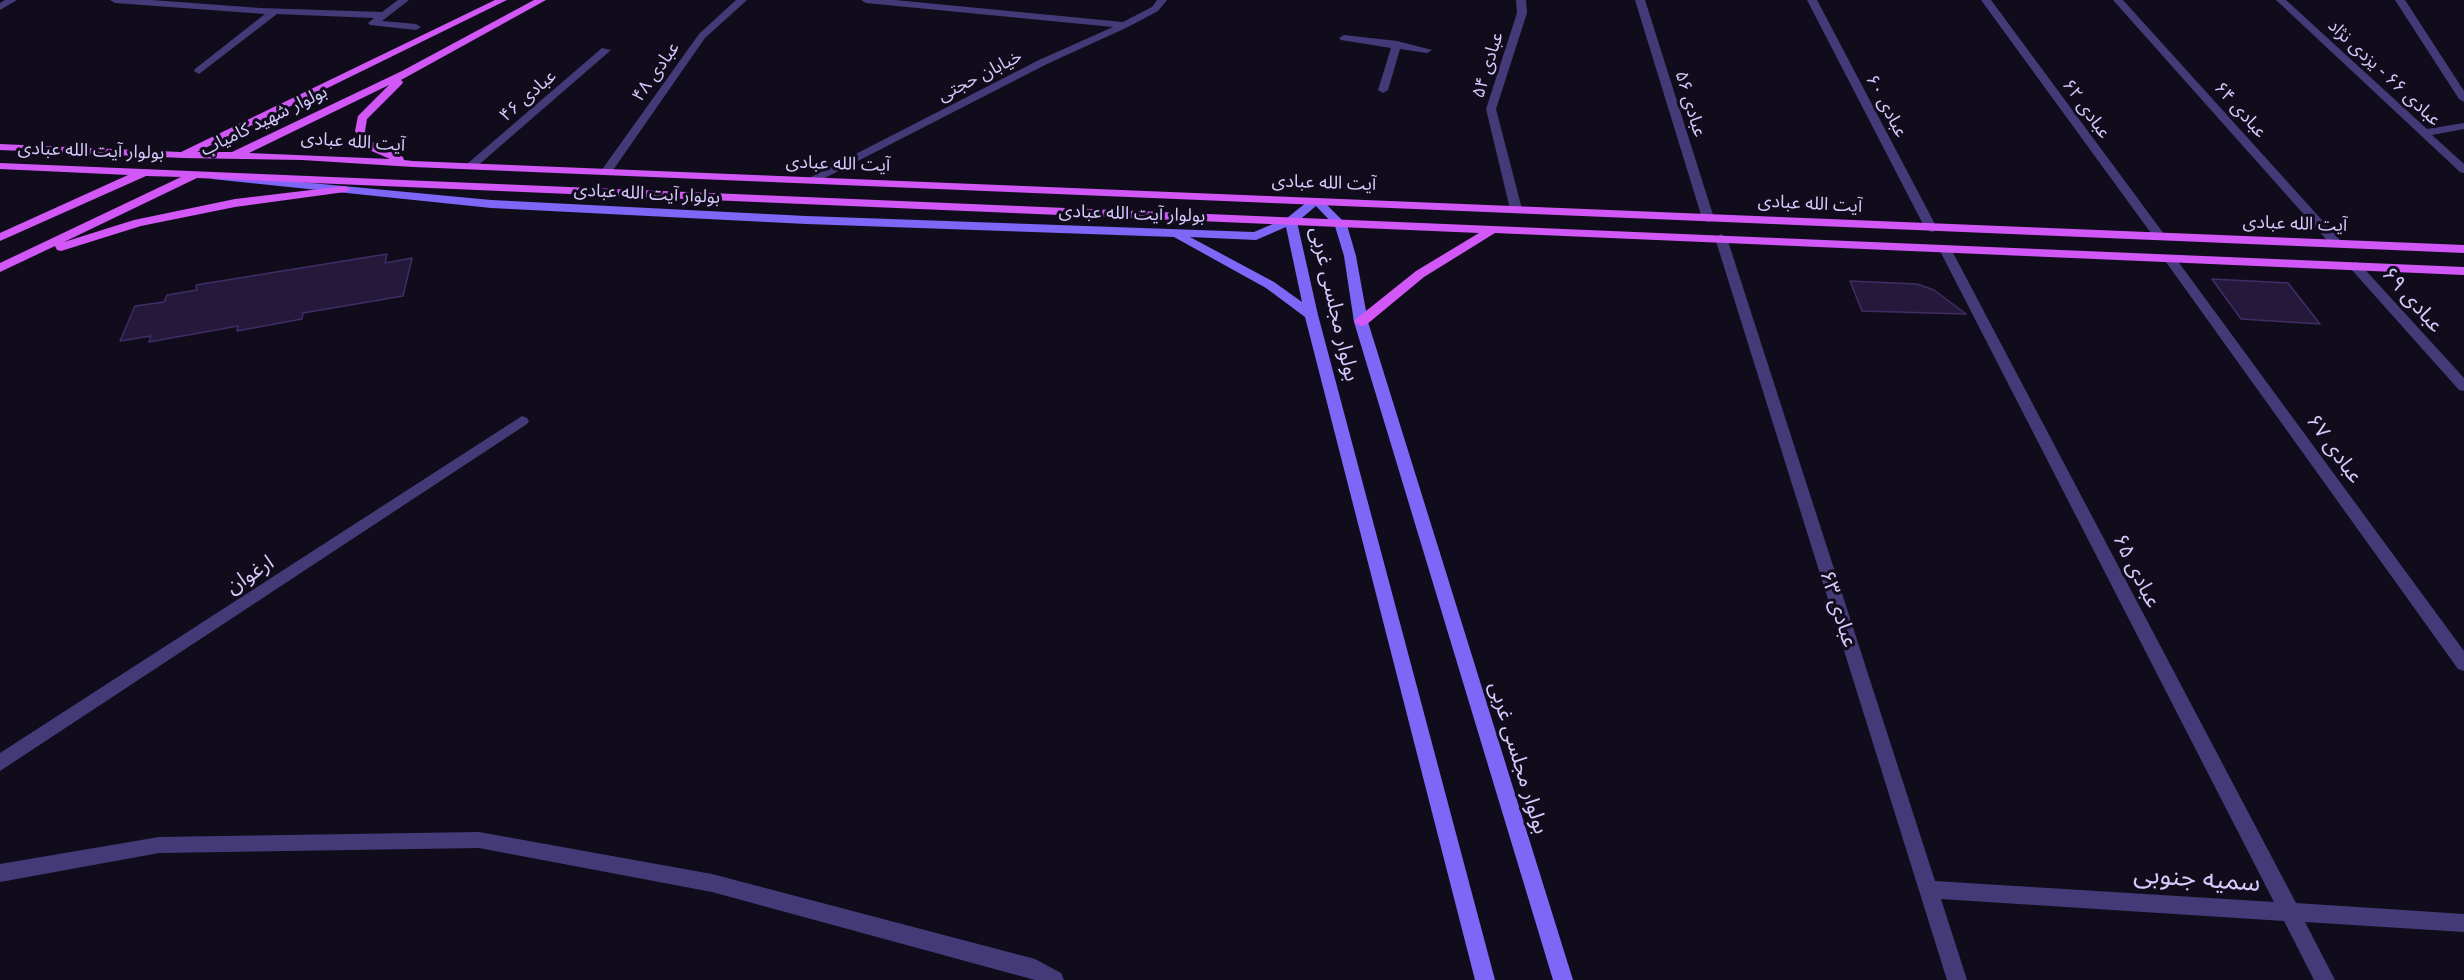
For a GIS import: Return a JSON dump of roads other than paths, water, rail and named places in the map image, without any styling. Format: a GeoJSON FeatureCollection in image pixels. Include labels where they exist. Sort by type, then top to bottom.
{"type":"FeatureCollection","features":[{"type":"Feature","properties":{"kind":"main road","name":"بولوار شهید کامیاب"},"geometry":{"type":"LineString","coordinates":[[0,237],[241,129],[502,0]]}},
{"type":"Feature","properties":{"kind":"main road","name":"بولوار شهید کامیاب"},"geometry":{"type":"LineString","coordinates":[[0,268],[406,73],[541,0]]}},
{"type":"Feature","properties":{"kind":"main road"},"geometry":{"type":"LineString","coordinates":[[406,73],[362,118],[360,131],[371,147],[413,164]]}},
{"type":"Feature","properties":{"kind":"main road","name":"بولوار آیت الله عبادی"},"geometry":{"type":"LineString","coordinates":[[0,147],[183,155]]}},
{"type":"Feature","properties":{"kind":"main road","name":"آیت الله عبادی"},"geometry":{"type":"LineString","coordinates":[[183,155],[302,157],[811,181],[2464,249]]}},
{"type":"Feature","properties":{"kind":"main road","name":"بولوار آیت الله عبادی"},"geometry":{"type":"LineString","coordinates":[[0,166],[197,174],[245,181],[491,204],[806,220],[1256,236],[1291,221]]}},
{"type":"Feature","properties":{"kind":"main road","name":"آیت الله عبادی"},"geometry":{"type":"LineString","coordinates":[[197,174],[1341,225],[1495,228],[2464,271]]}},
{"type":"Feature","properties":{"kind":"main road"},"geometry":{"type":"LineString","coordinates":[[12,262],[138,223],[236,203],[347,189],[437,186]]}},
{"type":"Feature","properties":{"kind":"main road","name":"بولوار مجلسی غربی"},"geometry":{"type":"LineString","coordinates":[[1485,980],[1311,315],[1291,221],[1316,201],[1341,225],[1350,256],[1361,322],[1563,980]]}},
{"type":"Feature","properties":{"kind":"main road"},"geometry":{"type":"LineString","coordinates":[[1361,322],[1420,274],[1495,228]]}},
{"type":"Feature","properties":{"kind":"main road"},"geometry":{"type":"LineString","coordinates":[[1176,234],[1270,285],[1311,315]]}},
{"type":"Feature","properties":{"kind":"street"},"geometry":{"type":"LineString","coordinates":[[0,7],[12,0]]}},
{"type":"Feature","properties":{"kind":"street"},"geometry":{"type":"LineString","coordinates":[[115,0],[260,11],[384,15]]}},
{"type":"Feature","properties":{"kind":"street"},"geometry":{"type":"LineString","coordinates":[[260,11],[276,0]]}},
{"type":"Feature","properties":{"kind":"street"},"geometry":{"type":"LineString","coordinates":[[404,0],[374,23],[416,27]]}},
{"type":"Feature","properties":{"kind":"street","name":"عبادی ۴۸"},"geometry":{"type":"LineString","coordinates":[[607,171],[702,36],[742,0]]}},
{"type":"Feature","properties":{"kind":"street"},"geometry":{"type":"LineString","coordinates":[[866,0],[1125,26]]}},
{"type":"Feature","properties":{"kind":"street","name":"خیابان حجتی"},"geometry":{"type":"LineString","coordinates":[[811,181],[1043,62],[1125,26],[1155,9],[1162,0]]}},
{"type":"Feature","properties":{"kind":"street","name":"عبادی ۵۴"},"geometry":{"type":"LineString","coordinates":[[1516,210],[1491,109],[1522,13],[1521,0]]}},
{"type":"Feature","properties":{"kind":"street","name":"عبادی ۵۶"},"geometry":{"type":"LineString","coordinates":[[1640,0],[1708,218]]}},
{"type":"Feature","properties":{"kind":"street"},"geometry":{"type":"LineString","coordinates":[[1812,0],[1823,0]]}},
{"type":"Feature","properties":{"kind":"street","name":"عبادی ۶۰"},"geometry":{"type":"LineString","coordinates":[[1812,0],[1931,228]]}},
{"type":"Feature","properties":{"kind":"street","name":"عبادی ۶۲"},"geometry":{"type":"LineString","coordinates":[[1986,0],[2160,237]]}},
{"type":"Feature","properties":{"kind":"street","name":"عبادی ۶۴"},"geometry":{"type":"LineString","coordinates":[[2118,0],[2336,243]]}},
{"type":"Feature","properties":{"kind":"street","name":"عبادی ۶۶ - یزدی نژاد"},"geometry":{"type":"LineString","coordinates":[[2282,0],[2464,170]]}},
{"type":"Feature","properties":{"kind":"street"},"geometry":{"type":"LineString","coordinates":[[2400,0],[2464,99]]}},
{"type":"Feature","properties":{"kind":"street"},"geometry":{"type":"LineString","coordinates":[[199,71],[275,11]]}},
{"type":"Feature","properties":{"kind":"street"},"geometry":{"type":"LineString","coordinates":[[1344,38],[1427,50]]}},
{"type":"Feature","properties":{"kind":"street"},"geometry":{"type":"LineString","coordinates":[[1383,90],[1396,44]]}},
{"type":"Feature","properties":{"kind":"street","name":"عبادی ۴۶"},"geometry":{"type":"LineString","coordinates":[[471,166],[606,50]]}},
{"type":"Feature","properties":{"kind":"street"},"geometry":{"type":"LineString","coordinates":[[2424,133],[2464,126]]}},
{"type":"Feature","properties":{"kind":"street","name":"عبادی ۶۳"},"geometry":{"type":"LineString","coordinates":[[1720,238],[1957,980]]}},
{"type":"Feature","properties":{"kind":"street","name":"عبادی ۶۵"},"geometry":{"type":"LineString","coordinates":[[1945,249],[2325,980]]}},
{"type":"Feature","properties":{"kind":"street","name":"عبادی ۶۷"},"geometry":{"type":"LineString","coordinates":[[2170,259],[2464,664]]}},
{"type":"Feature","properties":{"kind":"street","name":"عبادی ۶۹"},"geometry":{"type":"LineString","coordinates":[[2355,266],[2464,387]]}},
{"type":"Feature","properties":{"kind":"street","name":"ارغوان"},"geometry":{"type":"LineString","coordinates":[[0,763],[522,421]]}},
{"type":"Feature","properties":{"kind":"street"},"geometry":{"type":"LineString","coordinates":[[0,873],[159,845],[479,840],[712,883],[1035,969],[1054,980]]}},
{"type":"Feature","properties":{"kind":"street","name":"سمیه جنوبی"},"geometry":{"type":"LineString","coordinates":[[1927,889],[2464,923]]}}]}
